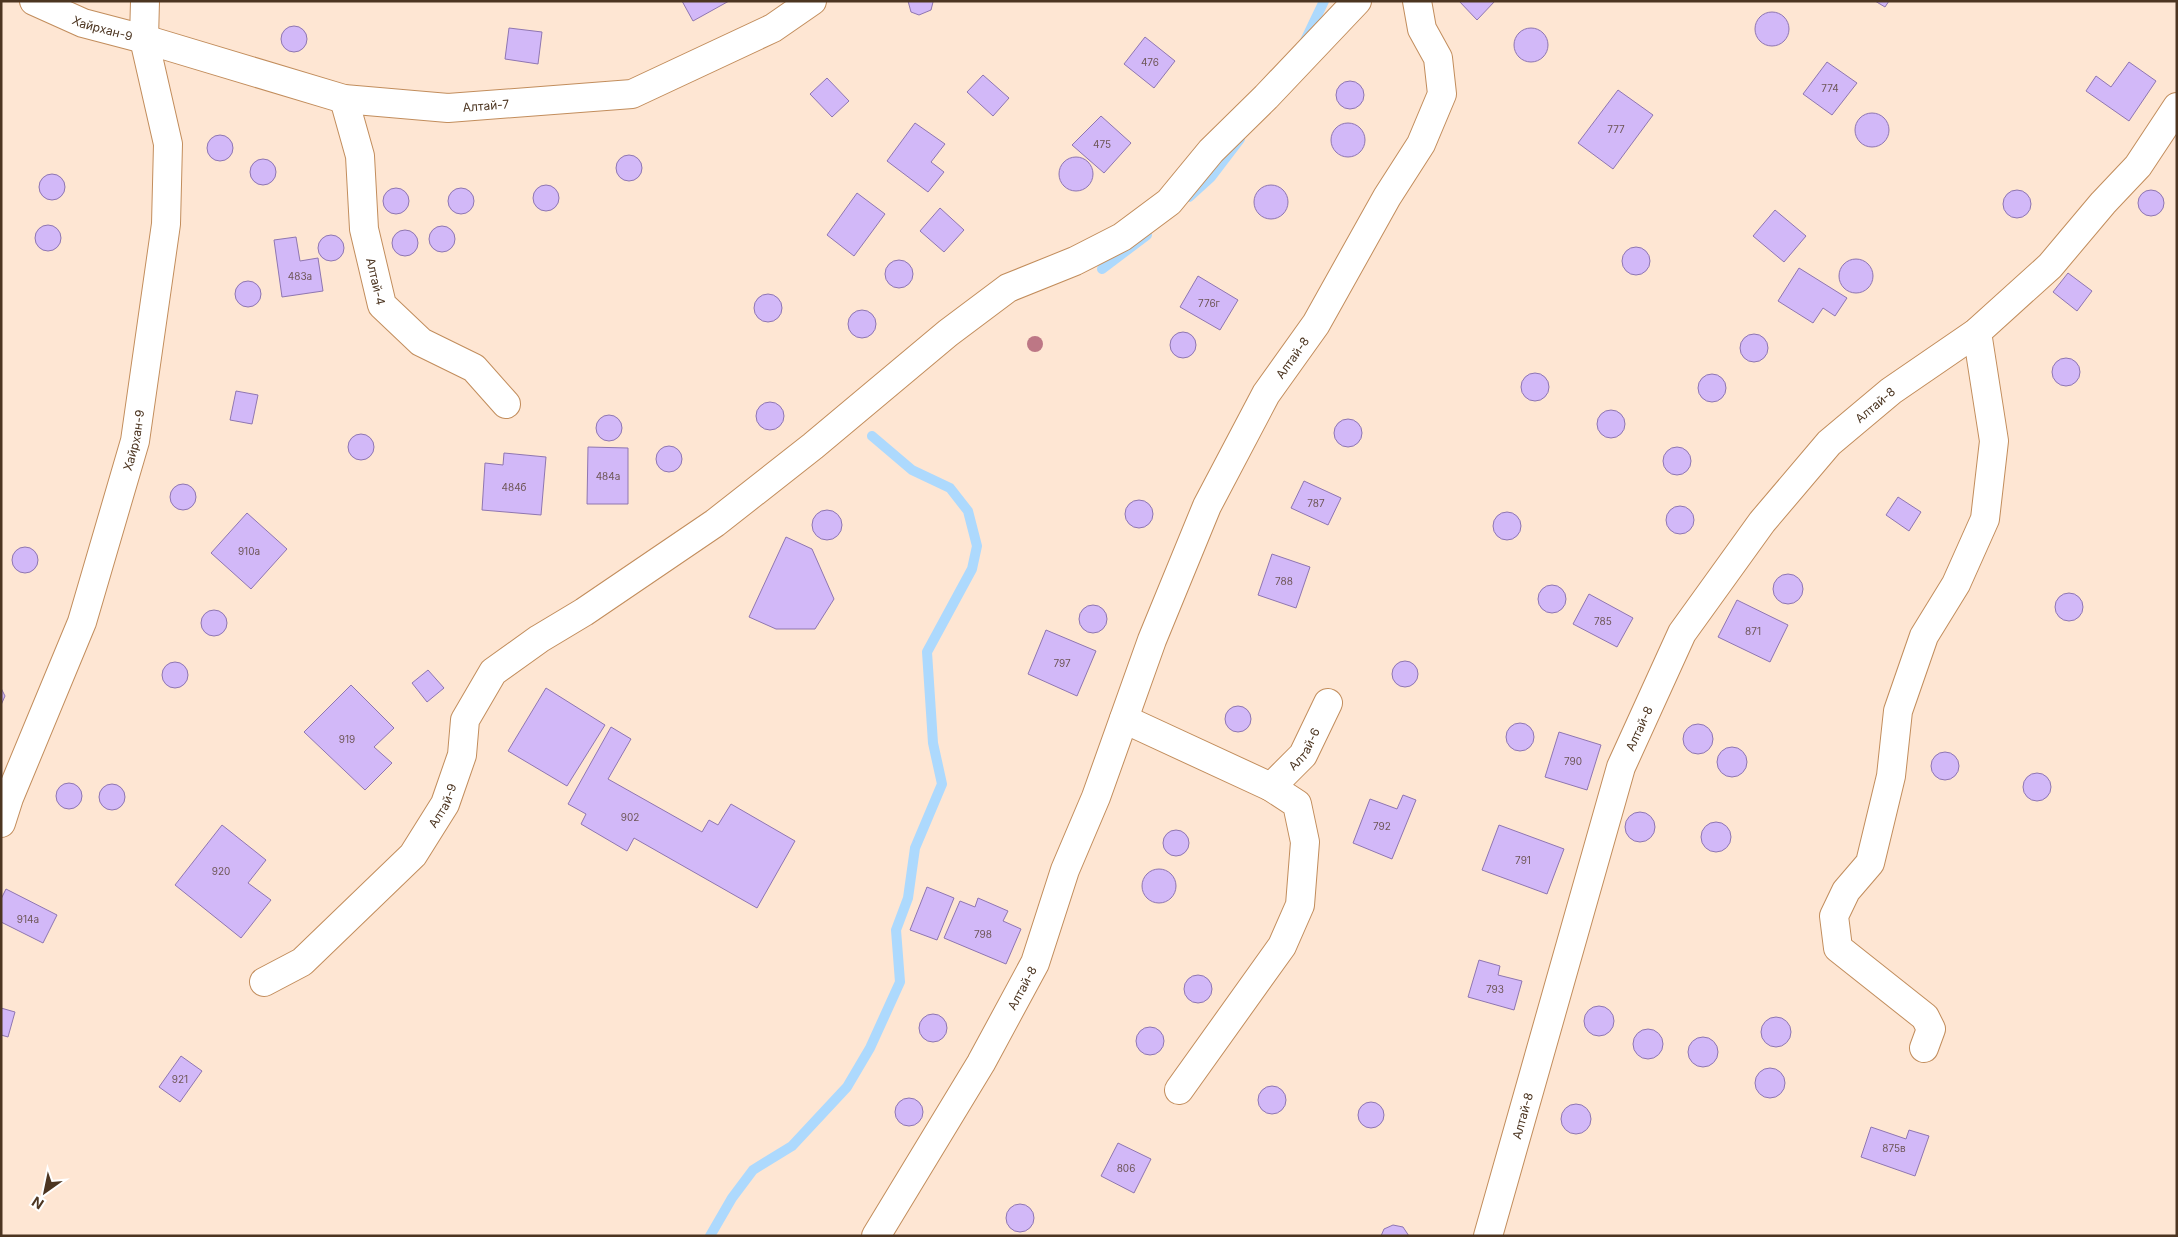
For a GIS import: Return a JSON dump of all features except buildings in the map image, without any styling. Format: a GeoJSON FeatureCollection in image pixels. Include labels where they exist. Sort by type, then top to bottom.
{"type":"FeatureCollection","features":[{"type":"Feature","properties":{"kind":"street","name":"Хайрхан-9"},"geometry":{"type":"LineString","coordinates":[[34,1],[83,23],[144,39]]}},
{"type":"Feature","properties":{"kind":"street","name":"Хайрхан-9"},"geometry":{"type":"LineString","coordinates":[[1,823],[9,798],[82,622],[135,441],[166,224],[168,144],[144,39],[145,1]]}},
{"type":"Feature","properties":{"kind":"street","name":"Алтай-7"},"geometry":{"type":"LineString","coordinates":[[144,39],[344,99],[448,108],[632,94],[773,28],[812,1]]}},
{"type":"Feature","properties":{"kind":"street","name":"Алтай-9"},"geometry":{"type":"LineString","coordinates":[[264,982],[302,962],[413,855],[445,804],[462,755],[465,720],[493,672],[539,639],[584,612],[715,523],[813,446],[948,332],[1008,288],[1075,261],[1122,237],[1169,202],[1211,151],[1266,97],[1356,1]]}},
{"type":"Feature","properties":{"kind":"street","name":"Алтай-8"},"geometry":{"type":"LineString","coordinates":[[876,1236],[981,1063],[1035,963],[1065,870],[1096,797],[1152,640],[1207,506],[1266,394],[1316,324],[1387,197],[1421,144],[1442,94],[1438,58],[1422,29],[1417,1]]}},
{"type":"Feature","properties":{"kind":"street","name":"Алтай-4"},"geometry":{"type":"LineString","coordinates":[[344,99],[360,156],[364,229],[382,305],[421,342],[474,368],[506,404]]}},
{"type":"Feature","properties":{"kind":"street","name":"Алтай-8"},"geometry":{"type":"LineString","coordinates":[[1488,1236],[1621,767],[1682,633],[1762,522],[1829,443],[1891,391],[1977,332],[2050,266],[2103,203],[2138,166],[2177,107]]}},
{"type":"Feature","properties":{"kind":"street"},"geometry":{"type":"LineString","coordinates":[[1924,1048],[1931,1028],[1925,1017],[1838,948],[1834,916],[1846,891],[1870,863],[1891,776],[1898,711],[1924,636],[1956,584],[1985,519],[1994,441],[1977,332]]}},
{"type":"Feature","properties":{"kind":"street","name":"Алтай-6"},"geometry":{"type":"LineString","coordinates":[[1271,787],[1303,755],[1328,703]]}},
{"type":"Feature","properties":{"kind":"street"},"geometry":{"type":"LineString","coordinates":[[1124,719],[1271,787],[1296,804],[1305,842],[1300,905],[1282,946],[1179,1090]]}},
{"type":"Feature","properties":{"kind":"waterway"},"geometry":{"type":"LineString","coordinates":[[1304,43],[1324,1]]}},
{"type":"Feature","properties":{"kind":"waterway"},"geometry":{"type":"LineString","coordinates":[[1189,197],[1211,177],[1240,139]]}},
{"type":"Feature","properties":{"kind":"waterway"},"geometry":{"type":"LineString","coordinates":[[1102,269],[1147,235]]}},
{"type":"Feature","properties":{"kind":"waterway"},"geometry":{"type":"LineString","coordinates":[[710,1236],[732,1198],[753,1170],[792,1146],[847,1087],[870,1048],[900,982],[896,930],[908,898],[915,848],[942,784],[933,743],[927,652],[972,569],[977,546],[968,511],[950,488],[912,470],[872,436]]}}]}
